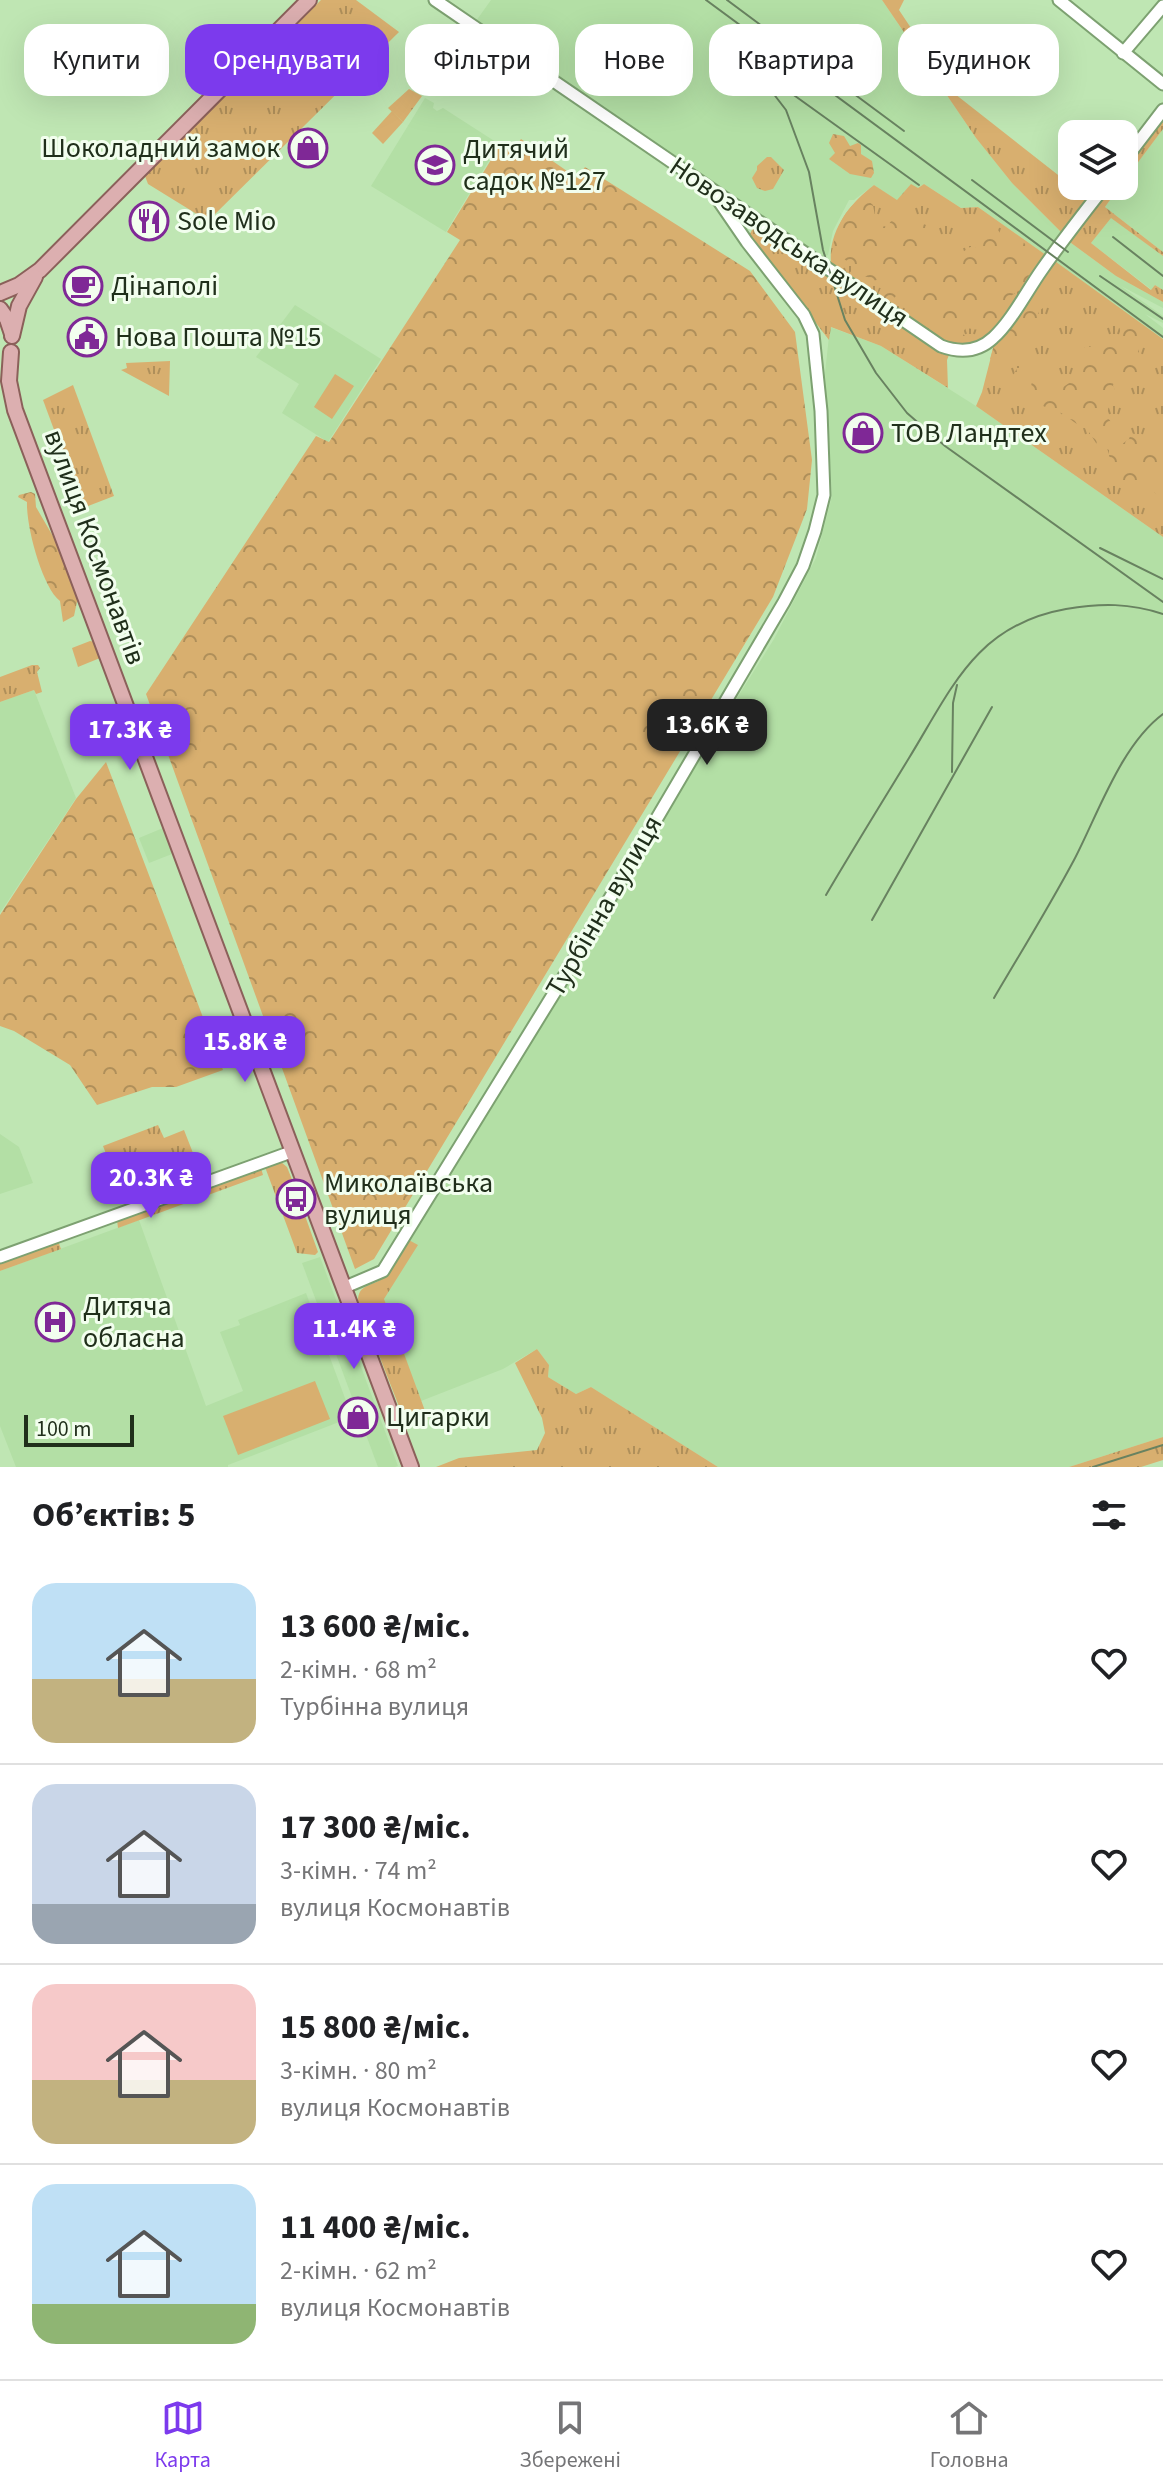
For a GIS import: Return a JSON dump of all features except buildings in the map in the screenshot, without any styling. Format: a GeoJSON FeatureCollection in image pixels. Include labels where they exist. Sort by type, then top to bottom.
{"type":"FeatureCollection","features":[{"type":"Feature","properties":{"kind":"main road"},"geometry":{"type":"LineString","coordinates":[[0,293],[19,285],[40,270],[309,0]]}},
{"type":"Feature","properties":{"kind":"main road"},"geometry":{"type":"LineString","coordinates":[[12,336],[19,306],[40,270]]}},
{"type":"Feature","properties":{"kind":"main road"},"geometry":{"type":"LineString","coordinates":[[0,309],[10,325],[12,336]]}},
{"type":"Feature","properties":{"kind":"main road","name":"вулиця Космонавтів"},"geometry":{"type":"LineString","coordinates":[[12,336],[9,381],[15,410],[409,1467]]}},
{"type":"Feature","properties":{"kind":"main road"},"geometry":{"type":"LineString","coordinates":[[0,369],[11,352]]}},
{"type":"Feature","properties":{"kind":"main road","name":"вулиця Космонавтів"},"geometry":{"type":"LineString","coordinates":[[0,392],[15,410]]}},
{"type":"Feature","properties":{"kind":"street","name":"Новозаводська вулиця"},"geometry":{"type":"LineString","coordinates":[[435,0],[941,346],[966,352],[997,334],[1094,200]]}},
{"type":"Feature","properties":{"kind":"street"},"geometry":{"type":"LineString","coordinates":[[1059,0],[1163,84]]}},
{"type":"Feature","properties":{"kind":"street"},"geometry":{"type":"LineString","coordinates":[[1123,53],[1163,6]]}},
{"type":"Feature","properties":{"kind":"street"},"geometry":{"type":"LineString","coordinates":[[1138,143],[1163,110]]}},
{"type":"Feature","properties":{"kind":"street","name":"Турбінна вулиця"},"geometry":{"type":"LineString","coordinates":[[343,1288],[383,1271],[438,1183],[556,990],[784,602],[803,566],[815,531],[824,495],[821,411],[813,334],[804,315],[712,191]]}},
{"type":"Feature","properties":{"kind":"street"},"geometry":{"type":"LineString","coordinates":[[0,1257],[291,1152]]}},
{"type":"Feature","properties":{"kind":"shaded area"},"geometry":{"type":"Polygon","coordinates":[[[491,0],[882,0],[898,24],[898,96],[947,96],[1012,183],[1062,233],[1046,255],[978,207],[961,208],[924,184],[897,201],[874,185],[854,200],[849,200],[833,231],[828,255],[822,258],[585,96],[693,96],[693,24],[575,24],[575,89],[559,78],[559,24],[480,24],[476,21],[491,0]]]}},
{"type":"Feature","properties":{"kind":"shaded area","name":"Дитячий садок №127"},"geometry":{"type":"Polygon","coordinates":[[[425,98],[434,103],[433,108],[437,111],[443,108],[499,144],[446,232],[371,186],[425,98]]]}},
{"type":"Feature","properties":{"kind":"shaded area"},"geometry":{"type":"Polygon","coordinates":[[[1163,129],[1163,252],[1105,207],[1110,200],[1138,200],[1138,162],[1163,129]]]}},
{"type":"Feature","properties":{"kind":"shaded area"},"geometry":{"type":"Polygon","coordinates":[[[1111,217],[1163,256],[1163,290],[1155,285],[1152,290],[1091,243],[1111,217]]]}},
{"type":"Feature","properties":{"kind":"shaded area"},"geometry":{"type":"Polygon","coordinates":[[[1067,240],[1116,276],[1163,302],[1163,308],[1121,286],[1163,316],[1163,323],[1145,314],[1163,328],[1163,339],[1052,259],[1067,240]]]}},
{"type":"Feature","properties":{"kind":"shaded area"},"geometry":{"type":"Polygon","coordinates":[[[295,305],[381,359],[328,442],[282,413],[299,384],[256,357],[295,305]]]}},
{"type":"Feature","properties":{"kind":"shaded area"},"geometry":{"type":"Polygon","coordinates":[[[830,327],[881,346],[976,406],[1163,537],[1163,1437],[1069,1467],[718,1467],[591,1387],[576,1394],[548,1377],[549,1365],[537,1349],[503,1369],[421,1401],[379,1293],[665,813],[774,639],[816,558],[832,496],[825,373],[830,327]]]}},
{"type":"Feature","properties":{"kind":"shaded area"},"geometry":{"type":"Polygon","coordinates":[[[34,690],[76,798],[0,913],[0,702],[34,690]]]}},
{"type":"Feature","properties":{"kind":"shaded area"},"geometry":{"type":"Polygon","coordinates":[[[163,828],[172,854],[149,863],[139,838],[163,828]]]}},
{"type":"Feature","properties":{"kind":"shaded area"},"geometry":{"type":"Polygon","coordinates":[[[0,1134],[19,1147],[33,1183],[0,1194],[0,1134]]]}},
{"type":"Feature","properties":{"kind":"shaded area"},"geometry":{"type":"Polygon","coordinates":[[[139,1220],[206,1406],[243,1391],[220,1332],[240,1325],[238,1320],[306,1293],[352,1417],[228,1467],[16,1467],[0,1426],[0,1271],[139,1220]]]}},
{"type":"Feature","properties":{"kind":"shaded area"},"geometry":{"type":"Polygon","coordinates":[[[320,1257],[398,1466],[378,1467],[302,1263],[320,1257]]]}},
{"type":"Feature","properties":{"kind":"green space"},"geometry":{"type":"Polygon","coordinates":[[[321,0],[356,0],[388,24],[297,24],[321,0]]]}},
{"type":"Feature","properties":{"kind":"green space"},"geometry":{"type":"Polygon","coordinates":[[[882,0],[904,0],[899,10],[908,24],[898,24],[882,0]]]}},
{"type":"Feature","properties":{"kind":"green space"},"geometry":{"type":"Polygon","coordinates":[[[389,25],[399,32],[389,42],[389,25]]]}},
{"type":"Feature","properties":{"kind":"green space"},"geometry":{"type":"Polygon","coordinates":[[[405,93],[405,96],[422,96],[403,122],[388,108],[405,93]]]}},
{"type":"Feature","properties":{"kind":"green space"},"geometry":{"type":"Polygon","coordinates":[[[225,96],[334,96],[208,221],[148,184],[145,176],[225,96]]]}},
{"type":"Feature","properties":{"kind":"green space"},"geometry":{"type":"Polygon","coordinates":[[[947,96],[958,96],[1058,175],[1058,200],[1090,200],[1062,233],[1012,183],[947,96]]]}},
{"type":"Feature","properties":{"kind":"green space"},"geometry":{"type":"Polygon","coordinates":[[[392,111],[403,122],[383,144],[372,133],[392,111]]]}},
{"type":"Feature","properties":{"kind":"green space"},"geometry":{"type":"Polygon","coordinates":[[[1163,119],[1163,129],[1138,162],[1138,150],[1163,119]]]}},
{"type":"Feature","properties":{"kind":"green space"},"geometry":{"type":"Polygon","coordinates":[[[833,134],[844,136],[850,146],[861,145],[861,154],[872,161],[874,173],[871,178],[850,174],[829,159],[835,153],[829,143],[833,134]]]}},
{"type":"Feature","properties":{"kind":"green space"},"geometry":{"type":"Polygon","coordinates":[[[521,139],[577,178],[585,167],[750,271],[795,332],[812,460],[807,509],[773,597],[374,1259],[355,1269],[146,694],[316,436],[329,442],[460,240],[447,232],[500,145],[512,152],[521,139]]]}},
{"type":"Feature","properties":{"kind":"green space"},"geometry":{"type":"Polygon","coordinates":[[[771,157],[784,170],[773,189],[765,191],[757,188],[752,178],[757,166],[771,157]]]}},
{"type":"Feature","properties":{"kind":"green space"},"geometry":{"type":"Polygon","coordinates":[[[911,184],[918,188],[924,184],[961,208],[978,207],[1046,255],[998,327],[987,337],[966,345],[943,342],[831,263],[837,229],[857,200],[874,185],[897,200],[911,184]]]}},
{"type":"Feature","properties":{"kind":"green space"},"geometry":{"type":"Polygon","coordinates":[[[865,198],[873,205],[877,227],[887,226],[893,219],[907,217],[926,225],[941,238],[944,253],[955,250],[960,254],[970,247],[981,248],[983,243],[973,233],[987,222],[994,224],[1000,233],[1022,240],[1031,252],[1030,274],[1020,290],[1012,295],[1006,313],[998,323],[986,331],[966,328],[962,333],[968,339],[967,343],[955,345],[943,341],[938,333],[940,323],[933,320],[926,325],[922,323],[914,302],[907,297],[896,296],[892,300],[884,300],[878,294],[881,279],[872,281],[868,277],[852,276],[849,273],[854,269],[853,265],[844,259],[832,259],[840,223],[851,207],[865,198]]]}},
{"type":"Feature","properties":{"kind":"green space"},"geometry":{"type":"Polygon","coordinates":[[[1099,200],[1110,200],[1105,207],[1163,252],[1163,256],[1111,218],[1091,243],[1151,290],[1155,285],[1163,290],[1163,302],[1116,276],[1067,240],[1099,200]]]}},
{"type":"Feature","properties":{"kind":"green space"},"geometry":{"type":"Polygon","coordinates":[[[753,228],[758,228],[949,355],[948,388],[881,346],[831,327],[829,340],[749,236],[753,228]]]}},
{"type":"Feature","properties":{"kind":"green space"},"geometry":{"type":"Polygon","coordinates":[[[1052,259],[1163,339],[1163,537],[976,406],[995,341],[1052,259]]]}},
{"type":"Feature","properties":{"kind":"green space"},"geometry":{"type":"Polygon","coordinates":[[[1029,295],[1047,305],[1039,311],[1031,338],[1019,357],[1010,356],[994,362],[990,359],[995,341],[1029,295]]]}},
{"type":"Feature","properties":{"kind":"green space"},"geometry":{"type":"Polygon","coordinates":[[[1123,321],[1144,336],[1138,352],[1154,361],[1156,367],[1135,385],[1114,380],[1115,390],[1125,391],[1109,403],[1107,417],[1112,423],[1108,429],[1112,434],[1118,433],[1118,447],[1129,439],[1131,433],[1148,438],[1156,436],[1163,440],[1163,500],[1154,492],[1156,483],[1153,478],[1139,485],[1131,478],[1118,479],[1118,467],[1109,456],[1109,450],[1096,443],[1087,429],[1030,397],[1032,379],[1029,375],[1013,376],[1017,368],[1021,368],[1023,360],[1058,388],[1079,380],[1081,373],[1074,368],[1073,362],[1083,348],[1093,346],[1100,349],[1109,343],[1122,344],[1117,338],[1121,334],[1118,322],[1123,321]]]}},
{"type":"Feature","properties":{"kind":"green space"},"geometry":{"type":"Polygon","coordinates":[[[170,361],[169,396],[121,370],[127,368],[126,363],[170,361]]]}},
{"type":"Feature","properties":{"kind":"green space"},"geometry":{"type":"Polygon","coordinates":[[[335,374],[354,386],[332,419],[314,407],[335,374]]]}},
{"type":"Feature","properties":{"kind":"green space"},"geometry":{"type":"Polygon","coordinates":[[[73,385],[114,496],[83,508],[43,400],[73,385]]]}},
{"type":"Feature","properties":{"kind":"green space"},"geometry":{"type":"Polygon","coordinates":[[[31,492],[35,494],[36,507],[54,538],[78,597],[74,616],[63,622],[60,601],[47,583],[36,555],[27,502],[18,497],[31,492]]]}},
{"type":"Feature","properties":{"kind":"green space"},"geometry":{"type":"Polygon","coordinates":[[[95,642],[100,658],[78,667],[72,648],[95,642]]]}},
{"type":"Feature","properties":{"kind":"green space"},"geometry":{"type":"Polygon","coordinates":[[[32,665],[40,668],[37,672],[42,692],[36,694],[34,690],[0,702],[0,677],[32,665]]]}},
{"type":"Feature","properties":{"kind":"green space"},"geometry":{"type":"Polygon","coordinates":[[[106,762],[223,1070],[176,1087],[152,1087],[97,1105],[70,1065],[14,1031],[0,1026],[0,915],[76,799],[106,762]]]}},
{"type":"Feature","properties":{"kind":"green space"},"geometry":{"type":"Polygon","coordinates":[[[158,1125],[164,1138],[184,1130],[202,1176],[126,1205],[103,1146],[158,1125]]]}},
{"type":"Feature","properties":{"kind":"green space"},"geometry":{"type":"Polygon","coordinates":[[[281,1162],[287,1167],[295,1187],[284,1192],[291,1214],[303,1210],[318,1252],[315,1255],[297,1253],[265,1167],[281,1162]]]}},
{"type":"Feature","properties":{"kind":"green space"},"geometry":{"type":"Polygon","coordinates":[[[261,1168],[263,1175],[118,1228],[117,1220],[261,1168]]]}},
{"type":"Feature","properties":{"kind":"green space"},"geometry":{"type":"Polygon","coordinates":[[[407,1239],[418,1245],[384,1299],[428,1419],[407,1427],[358,1301],[363,1288],[387,1274],[407,1239]]]}},
{"type":"Feature","properties":{"kind":"green space"},"geometry":{"type":"Polygon","coordinates":[[[58,1241],[61,1249],[0,1271],[0,1261],[58,1241]]]}},
{"type":"Feature","properties":{"kind":"green space"},"geometry":{"type":"Polygon","coordinates":[[[537,1349],[549,1365],[548,1377],[576,1394],[591,1387],[718,1467],[436,1467],[459,1458],[537,1450],[545,1433],[542,1418],[515,1363],[537,1349]]]}},
{"type":"Feature","properties":{"kind":"green space"},"geometry":{"type":"Polygon","coordinates":[[[315,1381],[330,1419],[238,1455],[223,1416],[315,1381]]]}},
{"type":"Feature","properties":{"kind":"green space"},"geometry":{"type":"Polygon","coordinates":[[[1163,1437],[1163,1460],[1141,1467],[1069,1467],[1163,1437]]]}},
{"type":"Feature","properties":{"kind":"tram line"},"geometry":{"type":"LineString","coordinates":[[1093,1467],[1163,1445]]}},
{"type":"Feature","properties":{"kind":"railway"},"geometry":{"type":"LineString","coordinates":[[706,0],[1163,337]]}},
{"type":"Feature","properties":{"kind":"railway"},"geometry":{"type":"LineString","coordinates":[[727,0],[759,24]]}},
{"type":"Feature","properties":{"kind":"railway"},"geometry":{"type":"LineString","coordinates":[[775,96],[786,110],[809,172],[823,250],[845,320],[876,373],[907,413],[945,446],[1163,602]]}},
{"type":"Feature","properties":{"kind":"railway"},"geometry":{"type":"LineString","coordinates":[[795,96],[919,185]]}},
{"type":"Feature","properties":{"kind":"railway"},"geometry":{"type":"LineString","coordinates":[[857,96],[904,131]]}},
{"type":"Feature","properties":{"kind":"railway"},"geometry":{"type":"LineString","coordinates":[[972,180],[1068,252]]}},
{"type":"Feature","properties":{"kind":"railway"},"geometry":{"type":"LineString","coordinates":[[1113,237],[1163,276]]}},
{"type":"Feature","properties":{"kind":"railway"},"geometry":{"type":"LineString","coordinates":[[1100,276],[1163,319]]}},
{"type":"Feature","properties":{"kind":"railway"},"geometry":{"type":"LineString","coordinates":[[1100,548],[1163,579]]}},
{"type":"Feature","properties":{"kind":"railway"},"geometry":{"type":"LineString","coordinates":[[826,895],[939,707],[970,663],[988,645],[1010,629],[1035,617],[1066,609],[1115,605],[1163,614]]}},
{"type":"Feature","properties":{"kind":"railway"},"geometry":{"type":"LineString","coordinates":[[952,772],[953,703],[957,685]]}},
{"type":"Feature","properties":{"kind":"railway"},"geometry":{"type":"LineString","coordinates":[[872,920],[992,707]]}},
{"type":"Feature","properties":{"kind":"railway"},"geometry":{"type":"LineString","coordinates":[[994,998],[1064,878],[1123,762],[1148,727],[1163,714]]}},
{"type":"Feature","properties":{"kind":"place","name":"Шоколадний замок"},"geometry":{"type":"Point","coordinates":[308,148]}},
{"type":"Feature","properties":{"kind":"place","name":"Дитячий садок №127"},"geometry":{"type":"Point","coordinates":[435,165]}},
{"type":"Feature","properties":{"kind":"place","name":"Sole Mio"},"geometry":{"type":"Point","coordinates":[149,221]}},
{"type":"Feature","properties":{"kind":"place","name":"Дінаполі"},"geometry":{"type":"Point","coordinates":[83,286]}},
{"type":"Feature","properties":{"kind":"place","name":"Нова Пошта №15"},"geometry":{"type":"Point","coordinates":[87,337]}},
{"type":"Feature","properties":{"kind":"place","name":"ТОВ Ландтех"},"geometry":{"type":"Point","coordinates":[863,433]}},
{"type":"Feature","properties":{"kind":"place","name":"Миколаївська вулиця"},"geometry":{"type":"Point","coordinates":[296,1199]}},
{"type":"Feature","properties":{"kind":"place","name":"Дитяча обласна"},"geometry":{"type":"Point","coordinates":[55,1322]}},
{"type":"Feature","properties":{"kind":"place","name":"Цигарки"},"geometry":{"type":"Point","coordinates":[358,1417]}}]}
